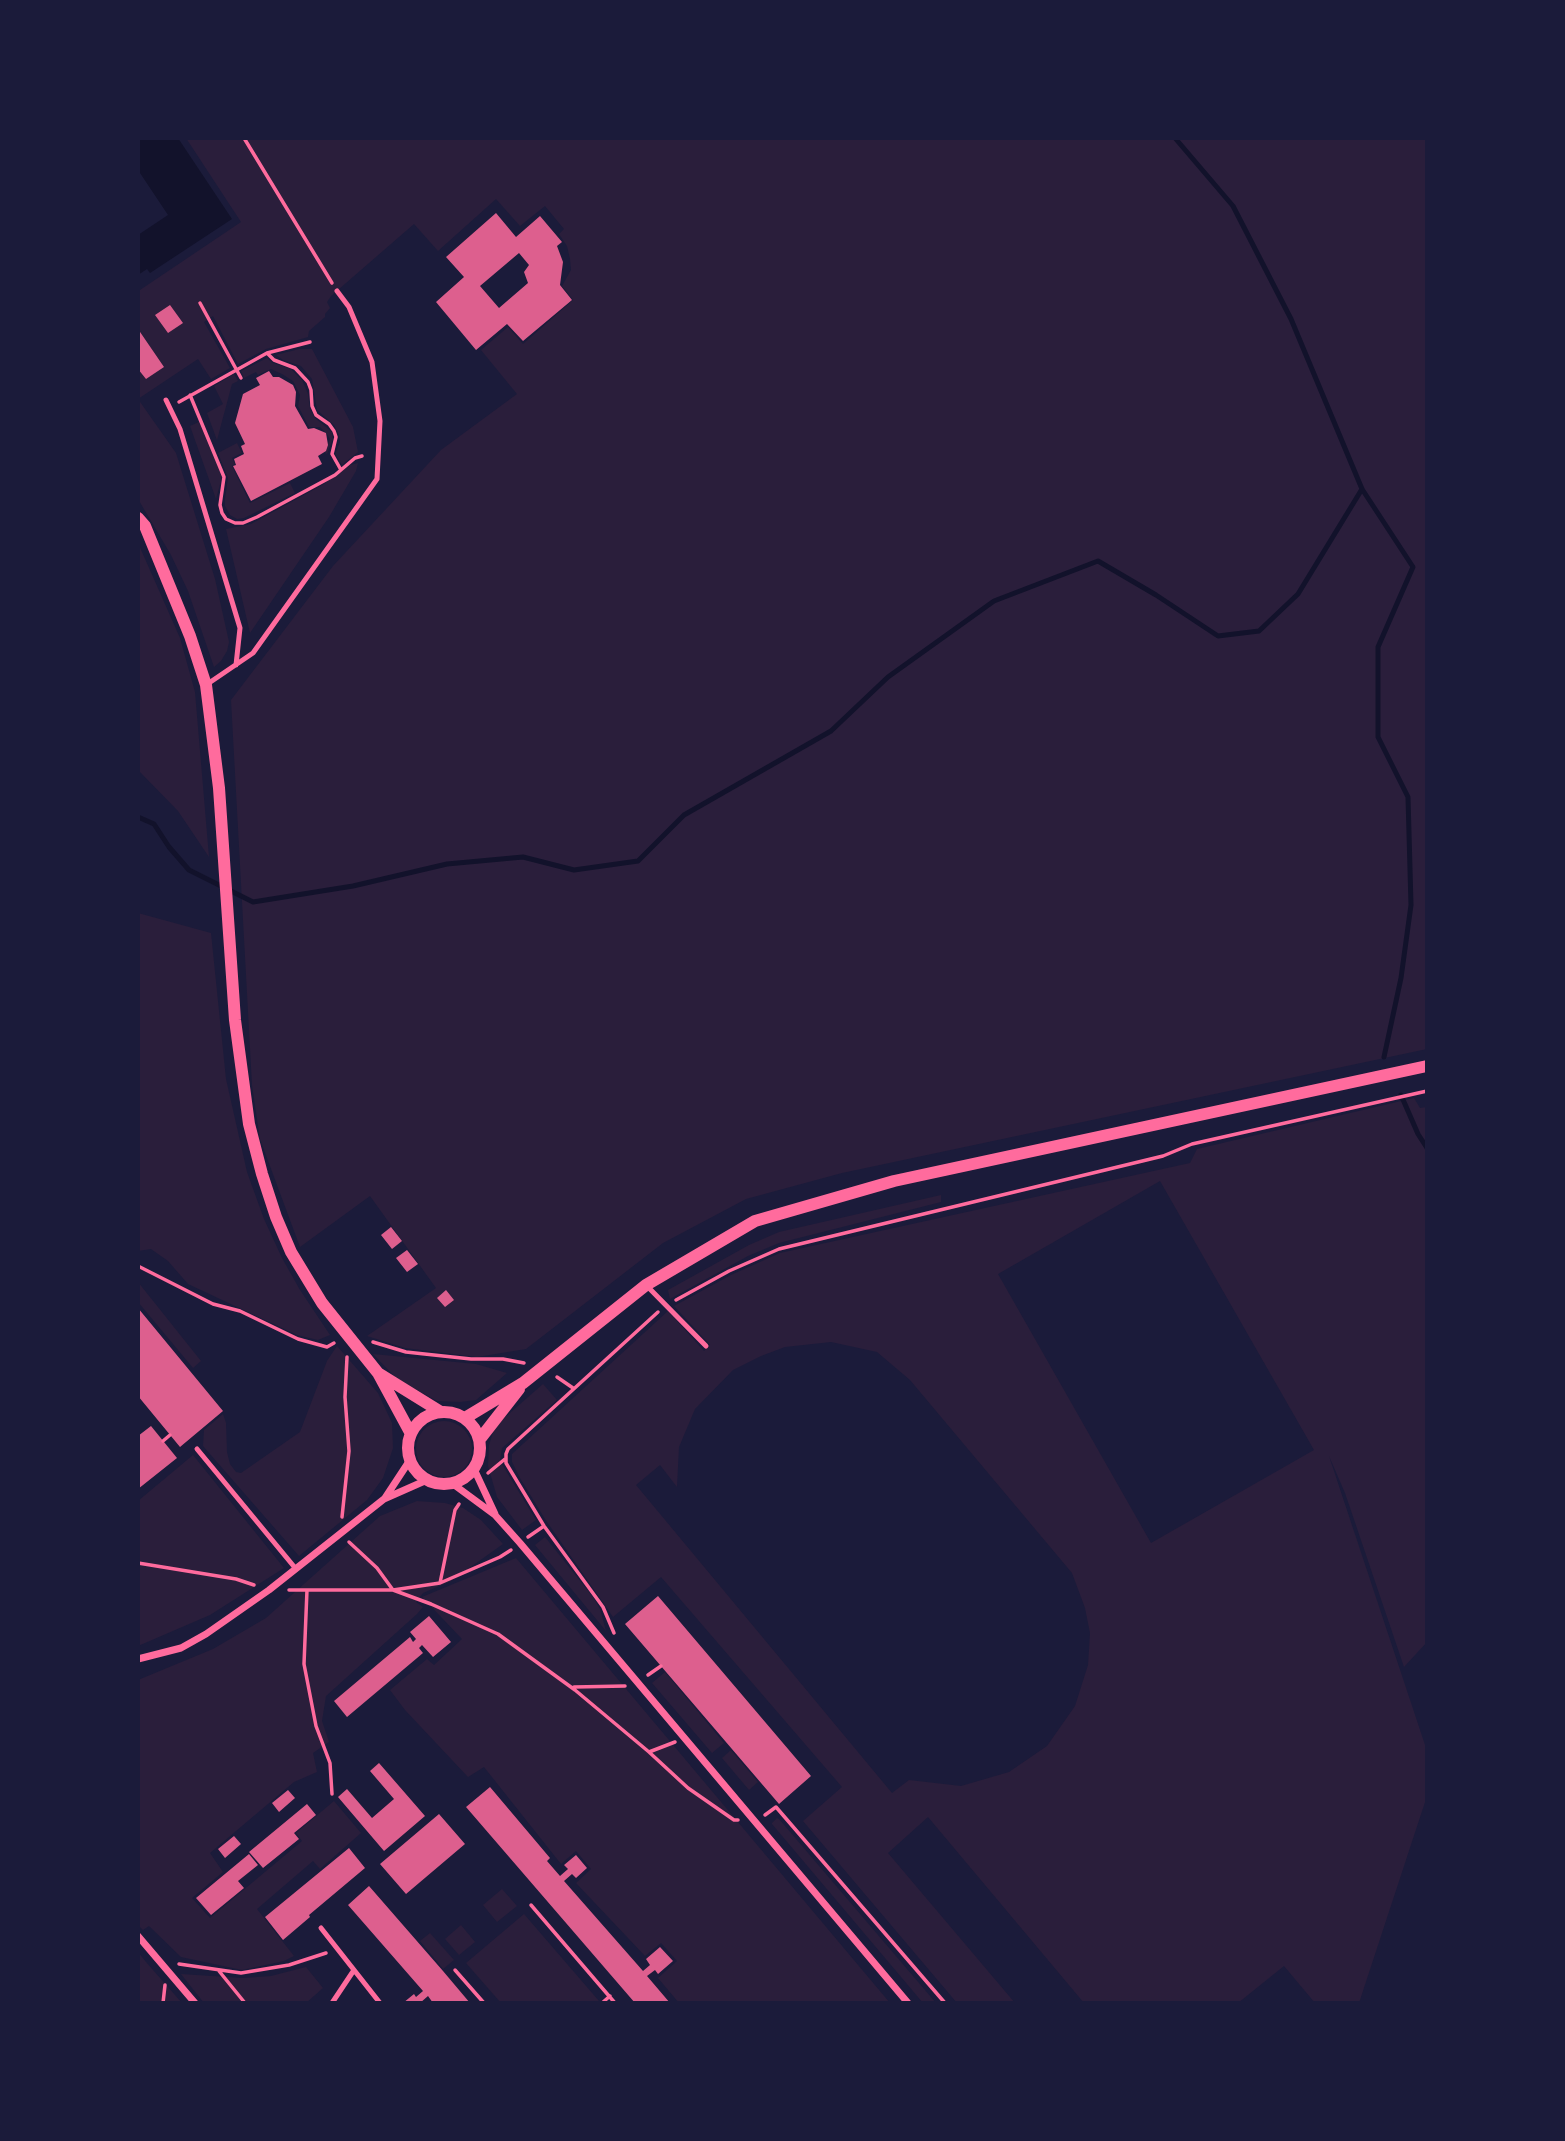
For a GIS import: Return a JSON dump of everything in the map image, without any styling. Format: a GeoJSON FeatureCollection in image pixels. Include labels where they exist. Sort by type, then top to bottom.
{"type":"FeatureCollection","features":[{"type":"Feature","properties":{"kind":"street"},"geometry":{"type":"LineString","coordinates":[[138,518],[145,526],[190,636],[206,685],[219,788],[235,1020],[249,1124],[262,1174],[275,1217],[292,1252],[322,1303],[378,1373],[411,1434]]}},
{"type":"Feature","properties":{"kind":"street"},"geometry":{"type":"LineString","coordinates":[[465,1418],[523,1384],[646,1285],[755,1221],[894,1181],[1427,1066]]}},
{"type":"Feature","properties":{"kind":"street"},"geometry":{"type":"LineString","coordinates":[[378,1373],[441,1412]]}},
{"type":"Feature","properties":{"kind":"street"},"geometry":{"type":"LineString","coordinates":[[480,1439],[523,1384]]}},
{"type":"Feature","properties":{"kind":"street"},"geometry":{"type":"LineString","coordinates":[[477,1474],[453,1484],[439,1485],[416,1472],[408,1447],[411,1434],[418,1423],[429,1415],[441,1412],[465,1418],[474,1427],[480,1439],[477,1474],[495,1515]]}},
{"type":"Feature","properties":{"kind":"street"},"geometry":{"type":"LineString","coordinates":[[384,1499],[410,1460]]}},
{"type":"Feature","properties":{"kind":"street"},"geometry":{"type":"LineString","coordinates":[[138,1659],[181,1648],[206,1634],[269,1590],[384,1499],[427,1480]]}},
{"type":"Feature","properties":{"kind":"street"},"geometry":{"type":"LineString","coordinates":[[453,1484],[495,1515],[520,1543],[908,2003]]}},
{"type":"Feature","properties":{"kind":"street"},"geometry":{"type":"LineString","coordinates":[[138,1936],[195,2003]]}},
{"type":"Feature","properties":{"kind":"lane"},"geometry":{"type":"LineString","coordinates":[[206,685],[253,653],[377,479],[380,421],[372,362],[349,307],[337,291]]}},
{"type":"Feature","properties":{"kind":"lane"},"geometry":{"type":"LineString","coordinates":[[166,400],[180,429],[240,628],[236,665]]}},
{"type":"Feature","properties":{"kind":"lane"},"geometry":{"type":"LineString","coordinates":[[646,1285],[706,1346]]}},
{"type":"Feature","properties":{"kind":"lane"},"geometry":{"type":"LineString","coordinates":[[197,1449],[296,1569]]}},
{"type":"Feature","properties":{"kind":"lane"},"geometry":{"type":"LineString","coordinates":[[321,1928],[380,2003]]}},
{"type":"Feature","properties":{"kind":"lane"},"geometry":{"type":"LineString","coordinates":[[332,2003],[354,1970]]}},
{"type":"Feature","properties":{"kind":"path"},"geometry":{"type":"LineString","coordinates":[[244,138],[337,291]]}},
{"type":"Feature","properties":{"kind":"path"},"geometry":{"type":"LineString","coordinates":[[200,303],[241,378]]}},
{"type":"Feature","properties":{"kind":"path"},"geometry":{"type":"LineString","coordinates":[[169,407],[267,353],[310,342]]}},
{"type":"Feature","properties":{"kind":"path"},"geometry":{"type":"LineString","coordinates":[[267,353],[274,360],[295,368],[308,382],[316,415],[334,431],[336,438],[332,454],[341,470]]}},
{"type":"Feature","properties":{"kind":"path"},"geometry":{"type":"LineString","coordinates":[[190,395],[224,477],[220,505],[226,519],[235,523],[243,523],[257,517],[335,475],[355,458],[362,456]]}},
{"type":"Feature","properties":{"kind":"path"},"geometry":{"type":"LineString","coordinates":[[477,1474],[505,1459],[508,1449],[665,1306],[729,1271],[779,1249],[1163,1156],[1192,1144],[1427,1091]]}},
{"type":"Feature","properties":{"kind":"path"},"geometry":{"type":"LineString","coordinates":[[138,1266],[213,1304],[249,1315],[298,1339],[327,1347],[348,1334],[406,1352],[471,1359],[503,1359],[543,1367],[574,1389]]}},
{"type":"Feature","properties":{"kind":"path"},"geometry":{"type":"LineString","coordinates":[[348,1334],[345,1397],[349,1451],[340,1533],[377,1568],[393,1590],[498,1634],[572,1687],[688,1788],[734,1820],[755,1822],[776,1807],[945,2003]]}},
{"type":"Feature","properties":{"kind":"path"},"geometry":{"type":"LineString","coordinates":[[163,1441],[170,1435]]}},
{"type":"Feature","properties":{"kind":"path"},"geometry":{"type":"LineString","coordinates":[[505,1459],[544,1526],[594,1593],[612,1630],[620,1639]]}},
{"type":"Feature","properties":{"kind":"path"},"geometry":{"type":"LineString","coordinates":[[440,1583],[455,1510],[466,1493]]}},
{"type":"Feature","properties":{"kind":"path"},"geometry":{"type":"LineString","coordinates":[[138,1563],[236,1579],[269,1590],[393,1590],[440,1583],[500,1557],[544,1526]]}},
{"type":"Feature","properties":{"kind":"path"},"geometry":{"type":"LineString","coordinates":[[307,1590],[304,1664],[316,1726],[330,1763],[332,1794]]}},
{"type":"Feature","properties":{"kind":"path"},"geometry":{"type":"LineString","coordinates":[[642,1666],[649,1675]]}},
{"type":"Feature","properties":{"kind":"path"},"geometry":{"type":"LineString","coordinates":[[572,1687],[622,1688],[637,1682],[661,1666]]}},
{"type":"Feature","properties":{"kind":"path"},"geometry":{"type":"LineString","coordinates":[[649,1752],[685,1738]]}},
{"type":"Feature","properties":{"kind":"path"},"geometry":{"type":"LineString","coordinates":[[531,1905],[615,2003]]}},
{"type":"Feature","properties":{"kind":"path"},"geometry":{"type":"LineString","coordinates":[[160,1961],[242,1973],[289,1965],[338,1950]]}},
{"type":"Feature","properties":{"kind":"path"},"geometry":{"type":"LineString","coordinates":[[218,1970],[245,2003]]}},
{"type":"Feature","properties":{"kind":"path"},"geometry":{"type":"LineString","coordinates":[[455,1970],[484,2003]]}},
{"type":"Feature","properties":{"kind":"path"},"geometry":{"type":"LineString","coordinates":[[602,2003],[610,1996]]}},
{"type":"Feature","properties":{"kind":"shaded area"},"geometry":{"type":"Polygon","coordinates":[[[138,138],[178,138],[232,219],[150,273],[147,269],[138,275],[138,235],[168,215],[138,170],[138,138]]]}},
{"type":"Feature","properties":{"kind":"shaded area"},"geometry":{"type":"Polygon","coordinates":[[[186,138],[1427,138],[1427,1049],[842,1173],[746,1199],[663,1243],[526,1349],[477,1357],[405,1348],[367,1336],[436,1288],[370,1196],[300,1247],[260,1139],[252,1085],[231,700],[333,566],[441,450],[517,394],[481,350],[508,327],[523,344],[573,300],[562,286],[571,270],[570,259],[567,246],[559,234],[564,229],[545,206],[520,226],[496,199],[438,251],[414,224],[331,296],[327,302],[330,308],[325,317],[309,331],[308,337],[266,349],[238,364],[213,316],[204,322],[230,368],[211,379],[198,359],[138,399],[138,288],[140,290],[241,222],[186,138]]]}},
{"type":"Feature","properties":{"kind":"shaded area"},"geometry":{"type":"Polygon","coordinates":[[[299,349],[312,349],[353,427],[358,452],[342,465],[335,454],[340,442],[339,435],[334,425],[317,410],[312,379],[301,366],[276,355],[299,349]]]}},
{"type":"Feature","properties":{"kind":"shaded area"},"geometry":{"type":"Polygon","coordinates":[[[267,358],[291,369],[302,380],[315,418],[332,432],[333,439],[327,454],[325,453],[330,439],[320,427],[309,427],[298,406],[300,395],[293,381],[271,369],[244,378],[241,371],[267,358]]]}},
{"type":"Feature","properties":{"kind":"shaded area"},"geometry":{"type":"Polygon","coordinates":[[[234,374],[238,381],[232,384],[217,440],[207,413],[223,404],[214,386],[234,374]]]}},
{"type":"Feature","properties":{"kind":"shaded area"},"geometry":{"type":"Polygon","coordinates":[[[138,399],[176,453],[215,579],[229,642],[221,661],[214,667],[188,591],[171,555],[138,499],[138,399]]]}},
{"type":"Feature","properties":{"kind":"shaded area"},"geometry":{"type":"Polygon","coordinates":[[[199,422],[222,477],[216,499],[190,426],[199,422]]]}},
{"type":"Feature","properties":{"kind":"shaded area"},"geometry":{"type":"Polygon","coordinates":[[[237,443],[242,453],[232,458],[235,464],[232,466],[250,503],[290,483],[295,493],[244,518],[237,519],[230,515],[225,506],[228,478],[218,453],[237,443]]]}},
{"type":"Feature","properties":{"kind":"shaded area"},"geometry":{"type":"Polygon","coordinates":[[[358,463],[329,517],[250,633],[226,529],[251,524],[324,484],[350,465],[358,463]]]}},
{"type":"Feature","properties":{"kind":"shaded area"},"geometry":{"type":"Polygon","coordinates":[[[138,543],[180,638],[195,692],[209,857],[178,811],[140,772],[138,543]]]}},
{"type":"Feature","properties":{"kind":"shaded area"},"geometry":{"type":"Polygon","coordinates":[[[138,913],[211,933],[226,1079],[247,1172],[282,1258],[330,1335],[318,1340],[297,1335],[188,1284],[168,1261],[151,1249],[138,1251],[138,913]]]}},
{"type":"Feature","properties":{"kind":"shaded area"},"geometry":{"type":"Polygon","coordinates":[[[1414,1098],[1420,1108],[1427,1107],[1427,1642],[1404,1667],[1345,1493],[1329,1456],[1427,1751],[1427,1796],[1359,2003],[1315,2003],[1284,1966],[1238,2003],[1084,2003],[928,1817],[888,1853],[1015,2003],[957,2003],[803,1821],[842,1787],[661,1577],[613,1617],[545,1519],[520,1478],[512,1462],[512,1454],[668,1311],[704,1351],[710,1345],[674,1306],[731,1275],[780,1253],[1190,1163],[1197,1149],[1414,1098]],[[1160,1181],[998,1274],[1151,1543],[1314,1450],[1160,1181]],[[831,1342],[785,1347],[733,1370],[695,1409],[679,1447],[677,1487],[660,1465],[636,1485],[892,1793],[909,1780],[961,1786],[1009,1772],[1047,1746],[1075,1706],[1088,1665],[1090,1633],[1085,1608],[1072,1573],[910,1380],[877,1352],[831,1342]]]}},
{"type":"Feature","properties":{"kind":"shaded area"},"geometry":{"type":"Polygon","coordinates":[[[941,1195],[941,1202],[779,1243],[748,1256],[670,1299],[668,1290],[749,1245],[779,1232],[941,1195]]]}},
{"type":"Feature","properties":{"kind":"shaded area"},"geometry":{"type":"Polygon","coordinates":[[[138,1282],[201,1361],[193,1368],[138,1302],[138,1282]]]}},
{"type":"Feature","properties":{"kind":"shaded area"},"geometry":{"type":"Polygon","coordinates":[[[337,1346],[378,1393],[392,1423],[393,1448],[383,1478],[367,1500],[299,1556],[203,1446],[204,1430],[223,1414],[230,1464],[236,1472],[241,1473],[300,1432],[327,1361],[337,1346]]]}},
{"type":"Feature","properties":{"kind":"shaded area"},"geometry":{"type":"Polygon","coordinates":[[[373,1354],[476,1364],[507,1373],[476,1400],[437,1401],[397,1379],[373,1354]]]}},
{"type":"Feature","properties":{"kind":"shaded area"},"geometry":{"type":"Polygon","coordinates":[[[543,1384],[557,1400],[502,1448],[500,1461],[536,1520],[522,1530],[497,1497],[488,1466],[489,1445],[495,1426],[543,1384]]]}},
{"type":"Feature","properties":{"kind":"shaded area"},"geometry":{"type":"Polygon","coordinates":[[[438,1421],[450,1421],[460,1425],[468,1433],[472,1449],[468,1465],[460,1473],[450,1477],[438,1477],[428,1473],[420,1465],[416,1455],[416,1443],[420,1433],[428,1425],[438,1421]]]}},
{"type":"Feature","properties":{"kind":"shaded area"},"geometry":{"type":"Polygon","coordinates":[[[193,1455],[284,1568],[210,1615],[138,1646],[138,1501],[193,1455]]]}},
{"type":"Feature","properties":{"kind":"shaded area"},"geometry":{"type":"Polygon","coordinates":[[[417,1501],[445,1503],[463,1508],[481,1520],[503,1544],[451,1581],[423,1593],[416,1602],[423,1607],[417,1614],[326,1696],[322,1721],[329,1742],[313,1753],[317,1772],[294,1782],[210,1853],[223,1872],[192,1898],[210,1918],[302,1841],[296,1833],[334,1801],[361,1833],[320,1869],[313,1861],[257,1909],[294,1956],[284,1961],[242,1970],[181,1957],[149,1926],[143,1930],[138,1925],[138,1680],[213,1649],[266,1618],[380,1516],[417,1501]]]}},
{"type":"Feature","properties":{"kind":"shaded area"},"geometry":{"type":"Polygon","coordinates":[[[545,1537],[593,1597],[600,1609],[606,1631],[535,1545],[545,1537]]]}},
{"type":"Feature","properties":{"kind":"shaded area"},"geometry":{"type":"Polygon","coordinates":[[[516,1558],[890,2003],[679,2003],[658,1978],[677,1961],[661,1943],[645,1956],[576,1883],[591,1869],[576,1851],[561,1864],[484,1767],[468,1777],[405,1710],[390,1690],[427,1659],[434,1665],[462,1639],[422,1597],[516,1558]]]}},
{"type":"Feature","properties":{"kind":"shaded area"},"geometry":{"type":"Polygon","coordinates":[[[665,1672],[724,1743],[712,1753],[652,1683],[665,1672]]]}},
{"type":"Feature","properties":{"kind":"shaded area"},"geometry":{"type":"Polygon","coordinates":[[[731,1750],[758,1782],[749,1790],[722,1758],[731,1750]]]}},
{"type":"Feature","properties":{"kind":"shaded area"},"geometry":{"type":"Polygon","coordinates":[[[777,1818],[936,2003],[923,2003],[772,1824],[777,1818]]]}},
{"type":"Feature","properties":{"kind":"shaded area"},"geometry":{"type":"Polygon","coordinates":[[[502,1889],[517,1906],[497,1922],[483,1905],[502,1889]]]}},
{"type":"Feature","properties":{"kind":"shaded area"},"geometry":{"type":"Polygon","coordinates":[[[524,1914],[599,2001],[597,2003],[501,2003],[466,1963],[524,1914]]]}},
{"type":"Feature","properties":{"kind":"shaded area"},"geometry":{"type":"Polygon","coordinates":[[[461,1925],[475,1942],[459,1955],[445,1939],[461,1925]]]}},
{"type":"Feature","properties":{"kind":"shaded area"},"geometry":{"type":"Polygon","coordinates":[[[430,1933],[454,1960],[443,1969],[420,1941],[430,1933]]]}},
{"type":"Feature","properties":{"kind":"shaded area"},"geometry":{"type":"Polygon","coordinates":[[[138,1952],[146,1962],[182,2003],[138,2003],[138,1952]]]}},
{"type":"Feature","properties":{"kind":"shaded area"},"geometry":{"type":"Polygon","coordinates":[[[306,1967],[323,1988],[306,2003],[204,2003],[181,1974],[243,1978],[271,1976],[306,1967]]]}},
{"type":"Feature","properties":{"kind":"building"},"geometry":{"type":"Polygon","coordinates":[[[496,213],[516,237],[540,216],[562,242],[557,246],[563,262],[560,285],[572,300],[523,341],[507,324],[476,350],[436,302],[464,277],[446,257],[496,213]],[[519,253],[480,286],[499,308],[528,283],[524,272],[529,265],[519,253]]]}},
{"type":"Feature","properties":{"kind":"building"},"geometry":{"type":"Polygon","coordinates":[[[170,305],[183,323],[168,333],[155,315],[170,305]]]}},
{"type":"Feature","properties":{"kind":"building"},"geometry":{"type":"Polygon","coordinates":[[[138,329],[164,367],[146,379],[138,369],[138,329]]]}},
{"type":"Feature","properties":{"kind":"building"},"geometry":{"type":"Polygon","coordinates":[[[269,371],[273,377],[279,377],[293,385],[296,392],[295,406],[308,429],[314,428],[326,433],[328,445],[326,451],[318,456],[322,464],[251,501],[233,466],[236,465],[234,459],[244,454],[241,446],[245,444],[235,423],[243,394],[260,385],[256,378],[269,371]]]}},
{"type":"Feature","properties":{"kind":"building"},"geometry":{"type":"Polygon","coordinates":[[[391,1227],[402,1241],[392,1249],[381,1235],[391,1227]]]}},
{"type":"Feature","properties":{"kind":"building"},"geometry":{"type":"Polygon","coordinates":[[[407,1250],[418,1264],[407,1272],[396,1258],[407,1250]]]}},
{"type":"Feature","properties":{"kind":"building"},"geometry":{"type":"Polygon","coordinates":[[[446,1290],[454,1300],[445,1307],[437,1298],[446,1290]]]}},
{"type":"Feature","properties":{"kind":"building"},"geometry":{"type":"Polygon","coordinates":[[[138,1308],[223,1411],[180,1447],[138,1396],[138,1308]]]}},
{"type":"Feature","properties":{"kind":"building"},"geometry":{"type":"Polygon","coordinates":[[[151,1426],[177,1458],[138,1489],[138,1436],[151,1426]]]}},
{"type":"Feature","properties":{"kind":"building"},"geometry":{"type":"Polygon","coordinates":[[[658,1596],[811,1776],[779,1804],[625,1624],[658,1596]]]}},
{"type":"Feature","properties":{"kind":"building"},"geometry":{"type":"Polygon","coordinates":[[[429,1616],[451,1642],[433,1657],[422,1645],[419,1648],[423,1653],[347,1717],[334,1701],[410,1637],[413,1642],[416,1639],[410,1632],[429,1616]]]}},
{"type":"Feature","properties":{"kind":"building"},"geometry":{"type":"Polygon","coordinates":[[[379,1763],[425,1816],[384,1851],[338,1797],[347,1789],[372,1818],[394,1799],[370,1771],[379,1763]]]}},
{"type":"Feature","properties":{"kind":"building"},"geometry":{"type":"Polygon","coordinates":[[[490,1787],[550,1858],[547,1861],[560,1876],[568,1869],[564,1865],[576,1855],[587,1868],[576,1878],[572,1874],[564,1881],[643,1971],[650,1965],[646,1959],[660,1947],[673,1961],[658,1974],[655,1970],[647,1976],[670,2003],[635,2003],[466,1807],[490,1787]]]}},
{"type":"Feature","properties":{"kind":"building"},"geometry":{"type":"Polygon","coordinates":[[[288,1790],[295,1798],[279,1812],[272,1803],[288,1790]]]}},
{"type":"Feature","properties":{"kind":"building"},"geometry":{"type":"Polygon","coordinates":[[[307,1804],[316,1815],[294,1833],[299,1839],[263,1868],[249,1852],[307,1804]]]}},
{"type":"Feature","properties":{"kind":"building"},"geometry":{"type":"Polygon","coordinates":[[[439,1814],[465,1844],[406,1894],[380,1864],[439,1814]]]}},
{"type":"Feature","properties":{"kind":"building"},"geometry":{"type":"Polygon","coordinates":[[[234,1836],[241,1844],[225,1858],[218,1849],[234,1836]]]}},
{"type":"Feature","properties":{"kind":"building"},"geometry":{"type":"Polygon","coordinates":[[[349,1848],[365,1868],[283,1940],[265,1917],[349,1848]]]}},
{"type":"Feature","properties":{"kind":"building"},"geometry":{"type":"Polygon","coordinates":[[[249,1854],[258,1865],[238,1881],[244,1888],[211,1915],[196,1898],[249,1854]]]}},
{"type":"Feature","properties":{"kind":"building"},"geometry":{"type":"Polygon","coordinates":[[[369,1886],[470,2003],[433,2003],[428,1996],[420,2003],[403,2003],[423,1991],[348,1905],[369,1886]]]}},
{"type":"Feature","properties":{"kind":"waterway"},"geometry":{"type":"LineString","coordinates":[[1175,138],[1233,206],[1291,319],[1362,489],[1413,567],[1378,647],[1378,737],[1408,797],[1411,905],[1401,978],[1384,1057]]}},
{"type":"Feature","properties":{"kind":"waterway"},"geometry":{"type":"LineString","coordinates":[[138,817],[154,824],[189,870],[253,902],[353,886],[447,864],[523,857],[574,870],[638,861],[684,815],[831,731],[888,677],[994,601],[1098,561],[1218,636],[1259,631],[1298,594],[1362,489]]}},
{"type":"Feature","properties":{"kind":"waterway"},"geometry":{"type":"LineString","coordinates":[[1401,1095],[1427,1148]]}}]}
